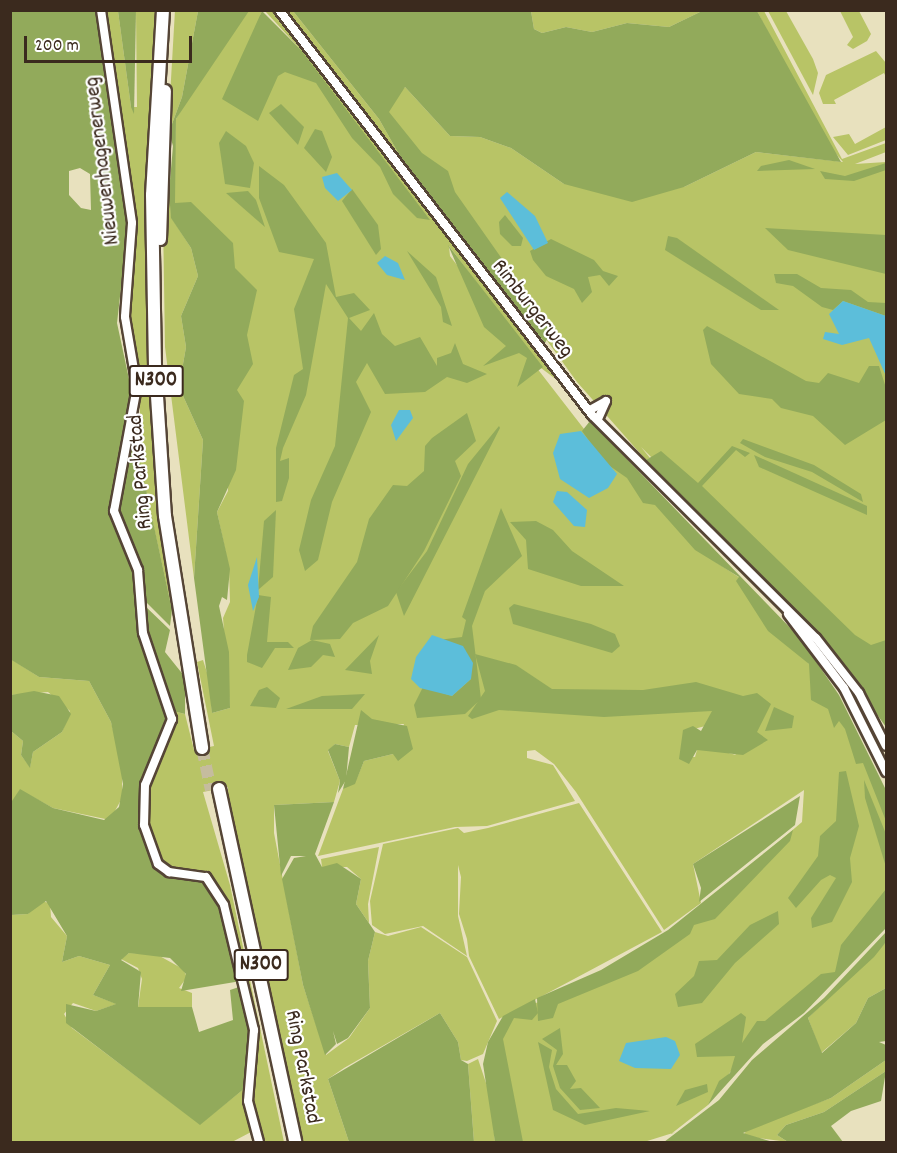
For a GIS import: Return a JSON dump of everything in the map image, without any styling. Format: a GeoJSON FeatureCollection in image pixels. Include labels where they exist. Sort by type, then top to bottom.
{"type":"FeatureCollection","features":[{"type":"Feature","properties":{"kind":"highway","name":"Ring Parkstad"},"geometry":{"type":"LineString","coordinates":[[163,10],[152,183],[155,366],[169,550],[206,747],[173,515],[162,367],[161,185],[171,10]]}},
{"type":"Feature","properties":{"kind":"highway","name":"Ring Parkstad"},"geometry":{"type":"LineString","coordinates":[[287,1143],[256,981],[215,789],[295,1143]]}},
{"type":"Feature","properties":{"kind":"street","name":"Nieuwenhagenerweg"},"geometry":{"type":"LineString","coordinates":[[100,10],[132,223],[125,317],[137,387],[114,512],[138,570],[143,633],[172,719],[145,785],[144,825],[158,864],[173,872],[206,877],[224,905],[254,1030],[248,1096],[258,1139]]}},
{"type":"Feature","properties":{"kind":"street","name":"Rimburgerweg"},"geometry":{"type":"LineString","coordinates":[[279,10],[590,410],[836,663],[886,746]]}},
{"type":"Feature","properties":{"kind":"street"},"geometry":{"type":"LineString","coordinates":[[590,410],[607,403],[598,418]]}},
{"type":"Feature","properties":{"kind":"street","name":"Rimburgerweg"},"geometry":{"type":"LineString","coordinates":[[783,606],[844,688],[885,766]]}},
{"type":"Feature","properties":{"kind":"green space"},"geometry":{"type":"Polygon","coordinates":[[[175,10],[198,11],[182,97],[169,132],[171,217],[191,248],[198,276],[181,316],[186,347],[179,387],[203,440],[194,578],[165,347],[163,218],[175,10]]]}},
{"type":"Feature","properties":{"kind":"green space"},"geometry":{"type":"Polygon","coordinates":[[[11,11],[97,11],[128,226],[117,323],[132,393],[112,508],[135,570],[140,624],[169,719],[145,777],[141,818],[156,866],[204,878],[223,908],[241,981],[181,991],[186,974],[170,958],[129,953],[121,960],[141,972],[138,1007],[192,1007],[199,1032],[233,1020],[230,990],[242,986],[252,1045],[245,1088],[200,1125],[66,1023],[66,1004],[96,1011],[116,1004],[93,995],[110,965],[79,956],[62,962],[67,936],[46,901],[28,914],[11,915],[10,804],[20,789],[53,808],[104,820],[119,807],[123,784],[111,722],[89,681],[39,677],[10,659],[11,11]],[[80,168],[69,171],[69,195],[81,208],[91,210],[90,174],[80,168]]]}},
{"type":"Feature","properties":{"kind":"green space"},"geometry":{"type":"Polygon","coordinates":[[[97,11],[118,11],[131,107],[137,107],[136,11],[159,11],[150,168],[172,610],[139,459],[140,409],[128,304],[133,217],[97,11]]]}},
{"type":"Feature","properties":{"kind":"green space"},"geometry":{"type":"Polygon","coordinates":[[[118,11],[136,11],[134,114],[131,107],[118,11]]]}},
{"type":"Feature","properties":{"kind":"green space"},"geometry":{"type":"Polygon","coordinates":[[[198,11],[249,11],[176,119],[175,203],[191,202],[233,243],[235,268],[257,290],[247,335],[253,364],[237,390],[244,401],[236,470],[217,512],[230,569],[227,600],[222,597],[219,606],[229,652],[230,708],[212,713],[194,578],[203,440],[179,387],[186,347],[181,316],[198,276],[191,248],[171,218],[169,192],[173,146],[169,132],[182,97],[198,11]]]}},
{"type":"Feature","properties":{"kind":"green space"},"geometry":{"type":"Polygon","coordinates":[[[240,11],[262,11],[260,16],[301,50],[265,11],[275,11],[556,374],[557,380],[541,368],[449,246],[450,256],[591,438],[711,559],[740,578],[744,591],[781,627],[809,664],[886,797],[886,921],[787,1024],[733,1068],[708,1105],[672,1133],[644,1142],[506,1142],[490,1043],[511,1013],[596,979],[669,935],[802,822],[804,790],[693,864],[701,903],[664,930],[576,792],[554,764],[535,750],[527,751],[527,758],[553,765],[575,801],[487,826],[455,827],[318,856],[343,789],[357,778],[364,761],[393,754],[404,724],[355,725],[349,747],[335,744],[328,751],[340,781],[334,802],[274,805],[274,833],[303,985],[326,1055],[349,1038],[370,1008],[368,961],[375,932],[388,936],[421,927],[467,957],[497,1021],[483,1054],[467,1061],[461,1060],[458,1042],[440,1013],[344,1068],[328,1079],[349,1142],[298,1142],[229,821],[228,787],[203,792],[230,885],[284,1142],[262,1142],[251,1106],[257,1039],[225,901],[209,876],[166,867],[156,857],[146,817],[147,788],[172,731],[173,711],[185,714],[194,750],[214,746],[197,662],[203,660],[210,682],[212,713],[230,708],[223,618],[230,602],[229,568],[217,512],[228,491],[232,266],[209,221],[191,203],[175,204],[176,119],[240,11]],[[709,725],[694,729],[680,756],[695,757],[697,750],[710,748],[736,755],[709,725]]]}},
{"type":"Feature","properties":{"kind":"green space"},"geometry":{"type":"Polygon","coordinates":[[[262,11],[301,50],[430,220],[417,218],[393,194],[380,167],[352,138],[316,83],[285,72],[278,76],[258,121],[222,99],[262,11]]]}},
{"type":"Feature","properties":{"kind":"green space"},"geometry":{"type":"Polygon","coordinates":[[[282,11],[293,11],[379,119],[417,186],[282,11]]]}},
{"type":"Feature","properties":{"kind":"green space"},"geometry":{"type":"Polygon","coordinates":[[[293,11],[531,11],[534,29],[542,33],[566,27],[592,32],[627,23],[669,27],[702,11],[757,11],[841,162],[756,152],[684,187],[632,202],[564,184],[511,148],[480,137],[450,136],[405,87],[389,112],[422,153],[448,171],[455,192],[552,330],[545,343],[417,186],[379,119],[293,11]]]}},
{"type":"Feature","properties":{"kind":"green space"},"geometry":{"type":"Polygon","coordinates":[[[531,11],[702,11],[669,27],[627,23],[592,32],[566,27],[542,33],[534,29],[531,11]]]}},
{"type":"Feature","properties":{"kind":"green space"},"geometry":{"type":"Polygon","coordinates":[[[757,11],[764,11],[842,159],[886,143],[886,152],[855,164],[886,162],[886,715],[799,604],[641,447],[650,458],[646,460],[577,382],[379,109],[405,87],[450,136],[480,137],[511,148],[564,184],[684,187],[756,152],[843,162],[825,141],[757,11]]]}},
{"type":"Feature","properties":{"kind":"green space"},"geometry":{"type":"Polygon","coordinates":[[[768,11],[786,11],[813,59],[818,73],[813,95],[768,11]]]}},
{"type":"Feature","properties":{"kind":"green space"},"geometry":{"type":"Polygon","coordinates":[[[840,11],[859,11],[871,34],[867,41],[853,49],[847,45],[853,37],[840,11]]]}},
{"type":"Feature","properties":{"kind":"green space"},"geometry":{"type":"Polygon","coordinates":[[[876,51],[886,63],[886,77],[884,73],[834,100],[836,104],[823,104],[819,93],[826,75],[876,51]]]}},
{"type":"Feature","properties":{"kind":"green space"},"geometry":{"type":"Polygon","coordinates":[[[281,104],[304,127],[298,145],[269,113],[281,104]]]}},
{"type":"Feature","properties":{"kind":"green space"},"geometry":{"type":"Polygon","coordinates":[[[886,127],[886,140],[848,155],[833,137],[849,134],[855,144],[886,127]]]}},
{"type":"Feature","properties":{"kind":"green space"},"geometry":{"type":"Polygon","coordinates":[[[315,129],[322,131],[332,157],[326,172],[304,148],[315,129]]]}},
{"type":"Feature","properties":{"kind":"green space"},"geometry":{"type":"Polygon","coordinates":[[[226,131],[246,146],[254,163],[250,188],[225,184],[219,143],[226,131]]]}},
{"type":"Feature","properties":{"kind":"green space"},"geometry":{"type":"Polygon","coordinates":[[[789,160],[815,169],[757,171],[761,166],[789,160]]]}},
{"type":"Feature","properties":{"kind":"green space"},"geometry":{"type":"Polygon","coordinates":[[[886,163],[886,170],[854,181],[825,179],[820,171],[845,176],[886,163]]]}},
{"type":"Feature","properties":{"kind":"green space"},"geometry":{"type":"Polygon","coordinates":[[[259,166],[284,185],[326,243],[336,297],[354,293],[370,310],[349,318],[361,331],[374,313],[382,334],[395,346],[420,337],[437,366],[437,358],[451,353],[455,343],[463,364],[487,374],[467,383],[447,377],[425,392],[385,394],[367,363],[356,382],[371,412],[332,502],[318,560],[305,571],[299,550],[311,500],[335,446],[348,318],[326,284],[306,395],[283,448],[280,461],[289,458],[289,478],[282,501],[276,502],[276,448],[294,375],[303,369],[294,309],[314,259],[279,252],[259,198],[259,166]]]}},
{"type":"Feature","properties":{"kind":"green space"},"geometry":{"type":"Polygon","coordinates":[[[352,189],[378,225],[381,249],[376,255],[342,201],[352,189]]]}},
{"type":"Feature","properties":{"kind":"green space"},"geometry":{"type":"Polygon","coordinates":[[[248,191],[256,200],[265,227],[226,193],[248,191]]]}},
{"type":"Feature","properties":{"kind":"green space"},"geometry":{"type":"Polygon","coordinates":[[[505,215],[523,238],[521,246],[512,246],[500,234],[499,222],[505,215]]]}},
{"type":"Feature","properties":{"kind":"green space"},"geometry":{"type":"Polygon","coordinates":[[[765,228],[886,235],[886,274],[788,250],[765,228]]]}},
{"type":"Feature","properties":{"kind":"green space"},"geometry":{"type":"Polygon","coordinates":[[[668,236],[677,238],[779,310],[761,310],[665,250],[668,236]]]}},
{"type":"Feature","properties":{"kind":"green space"},"geometry":{"type":"Polygon","coordinates":[[[551,239],[594,260],[603,271],[618,276],[609,286],[600,275],[588,277],[592,292],[582,303],[574,289],[546,276],[533,260],[530,251],[551,239]]]}},
{"type":"Feature","properties":{"kind":"green space"},"geometry":{"type":"Polygon","coordinates":[[[448,245],[543,367],[517,387],[527,358],[519,353],[483,366],[506,346],[484,327],[448,245]]]}},
{"type":"Feature","properties":{"kind":"green space"},"geometry":{"type":"Polygon","coordinates":[[[407,251],[436,277],[452,326],[443,322],[441,307],[407,251]]]}},
{"type":"Feature","properties":{"kind":"green space"},"geometry":{"type":"Polygon","coordinates":[[[774,274],[797,274],[821,288],[851,290],[868,302],[886,303],[886,316],[843,301],[833,310],[822,307],[793,286],[776,283],[774,274]]]}},
{"type":"Feature","properties":{"kind":"green space"},"geometry":{"type":"Polygon","coordinates":[[[707,326],[806,381],[819,383],[828,373],[859,383],[869,366],[879,366],[886,388],[886,420],[845,445],[813,416],[781,408],[772,399],[739,394],[711,364],[703,330],[707,326]]]}},
{"type":"Feature","properties":{"kind":"green space"},"geometry":{"type":"Polygon","coordinates":[[[467,413],[476,441],[455,461],[461,476],[424,551],[388,606],[353,623],[340,639],[310,640],[313,626],[357,562],[369,519],[393,485],[407,486],[424,471],[425,446],[432,438],[467,413]]]}},
{"type":"Feature","properties":{"kind":"green space"},"geometry":{"type":"Polygon","coordinates":[[[590,421],[800,638],[839,695],[886,790],[886,821],[863,763],[856,764],[845,729],[839,721],[834,728],[828,709],[811,700],[809,664],[768,631],[736,581],[739,577],[695,550],[655,505],[643,503],[627,478],[604,462],[582,431],[590,421]]]}},
{"type":"Feature","properties":{"kind":"green space"},"geometry":{"type":"Polygon","coordinates":[[[499,426],[404,616],[396,592],[427,551],[468,464],[499,426]]]}},
{"type":"Feature","properties":{"kind":"green space"},"geometry":{"type":"Polygon","coordinates":[[[135,438],[172,610],[170,626],[144,600],[141,570],[118,514],[116,498],[135,438]]]}},
{"type":"Feature","properties":{"kind":"green space"},"geometry":{"type":"Polygon","coordinates":[[[743,439],[814,465],[861,494],[863,502],[812,472],[765,457],[740,443],[743,439]]]}},
{"type":"Feature","properties":{"kind":"green space"},"geometry":{"type":"Polygon","coordinates":[[[732,446],[750,453],[745,457],[736,450],[702,486],[855,635],[871,645],[886,640],[886,727],[817,631],[646,460],[661,451],[698,483],[732,446]]]}},
{"type":"Feature","properties":{"kind":"green space"},"geometry":{"type":"Polygon","coordinates":[[[754,455],[867,506],[867,515],[759,467],[754,455]]]}},
{"type":"Feature","properties":{"kind":"green space"},"geometry":{"type":"Polygon","coordinates":[[[501,508],[522,556],[485,591],[472,626],[481,699],[465,714],[417,718],[414,705],[423,687],[452,696],[471,679],[448,643],[438,640],[462,637],[466,620],[462,617],[501,508]]]}},
{"type":"Feature","properties":{"kind":"green space"},"geometry":{"type":"Polygon","coordinates":[[[276,510],[273,577],[258,590],[264,521],[276,510]]]}},
{"type":"Feature","properties":{"kind":"green space"},"geometry":{"type":"Polygon","coordinates":[[[536,521],[553,530],[572,551],[624,586],[581,586],[528,569],[526,540],[510,522],[536,521]]]}},
{"type":"Feature","properties":{"kind":"green space"},"geometry":{"type":"Polygon","coordinates":[[[258,595],[271,597],[267,642],[288,642],[294,648],[275,648],[262,668],[247,662],[258,595]]]}},
{"type":"Feature","properties":{"kind":"green space"},"geometry":{"type":"Polygon","coordinates":[[[514,604],[591,624],[615,634],[620,646],[612,653],[513,624],[509,608],[514,604]]]}},
{"type":"Feature","properties":{"kind":"green space"},"geometry":{"type":"Polygon","coordinates":[[[144,605],[170,630],[165,652],[185,677],[185,714],[173,711],[145,627],[144,605]]]}},
{"type":"Feature","properties":{"kind":"green space"},"geometry":{"type":"Polygon","coordinates":[[[379,635],[370,661],[372,674],[345,670],[379,635]]]}},
{"type":"Feature","properties":{"kind":"green space"},"geometry":{"type":"Polygon","coordinates":[[[312,640],[330,644],[335,657],[323,655],[311,667],[288,670],[298,648],[312,640]]]}},
{"type":"Feature","properties":{"kind":"green space"},"geometry":{"type":"Polygon","coordinates":[[[475,654],[516,665],[552,689],[643,690],[696,682],[743,696],[757,693],[771,704],[757,732],[768,740],[743,755],[697,750],[689,764],[679,759],[683,730],[693,726],[701,731],[712,711],[604,717],[499,710],[472,719],[468,716],[485,691],[475,654]]]}},
{"type":"Feature","properties":{"kind":"green space"},"geometry":{"type":"Polygon","coordinates":[[[11,659],[39,677],[89,681],[111,722],[122,765],[122,798],[110,820],[53,808],[20,790],[11,804],[11,731],[23,741],[21,755],[30,767],[33,752],[62,732],[70,711],[48,692],[11,695],[11,659]]]}},
{"type":"Feature","properties":{"kind":"green space"},"geometry":{"type":"Polygon","coordinates":[[[267,687],[280,698],[276,708],[250,706],[259,690],[267,687]]]}},
{"type":"Feature","properties":{"kind":"green space"},"geometry":{"type":"Polygon","coordinates":[[[34,691],[59,696],[71,714],[62,732],[33,752],[30,768],[21,755],[23,741],[11,731],[11,695],[34,691]]]}},
{"type":"Feature","properties":{"kind":"green space"},"geometry":{"type":"Polygon","coordinates":[[[365,694],[352,709],[286,709],[322,696],[365,694]]]}},
{"type":"Feature","properties":{"kind":"green space"},"geometry":{"type":"Polygon","coordinates":[[[774,707],[794,716],[792,728],[765,731],[774,707]]]}},
{"type":"Feature","properties":{"kind":"green space"},"geometry":{"type":"Polygon","coordinates":[[[361,710],[372,719],[407,726],[413,749],[398,761],[393,754],[364,761],[355,784],[343,789],[361,710]]]}},
{"type":"Feature","properties":{"kind":"green space"},"geometry":{"type":"Polygon","coordinates":[[[335,744],[349,747],[346,780],[338,793],[340,781],[328,750],[335,744]]]}},
{"type":"Feature","properties":{"kind":"green space"},"geometry":{"type":"Polygon","coordinates":[[[846,771],[859,826],[850,858],[852,882],[832,922],[812,928],[811,918],[836,878],[830,875],[821,880],[796,908],[788,898],[818,856],[820,836],[836,821],[839,772],[846,771]]]}},
{"type":"Feature","properties":{"kind":"green space"},"geometry":{"type":"Polygon","coordinates":[[[864,780],[886,834],[886,867],[865,798],[864,780]]]}},
{"type":"Feature","properties":{"kind":"green space"},"geometry":{"type":"Polygon","coordinates":[[[800,796],[795,825],[699,902],[701,888],[693,864],[800,796]]]}},
{"type":"Feature","properties":{"kind":"green space"},"geometry":{"type":"Polygon","coordinates":[[[334,802],[315,854],[322,867],[337,863],[361,879],[356,904],[375,932],[368,961],[370,1008],[348,1038],[337,1044],[333,1031],[336,1044],[325,1055],[303,985],[282,879],[294,858],[306,856],[291,856],[281,876],[274,805],[334,802]]]}},
{"type":"Feature","properties":{"kind":"green space"},"geometry":{"type":"Polygon","coordinates":[[[579,803],[662,932],[499,1019],[469,956],[467,939],[459,914],[461,877],[458,865],[458,916],[467,956],[423,926],[385,934],[372,925],[370,901],[383,844],[458,828],[464,833],[488,828],[579,803]]]}},
{"type":"Feature","properties":{"kind":"green space"},"geometry":{"type":"Polygon","coordinates":[[[793,830],[790,841],[715,919],[694,925],[690,934],[638,971],[558,1004],[553,1018],[538,1021],[537,998],[601,970],[668,930],[793,830]]]}},
{"type":"Feature","properties":{"kind":"green space"},"geometry":{"type":"Polygon","coordinates":[[[379,847],[368,904],[369,923],[356,904],[361,879],[347,867],[322,867],[321,859],[379,847]]]}},
{"type":"Feature","properties":{"kind":"green space"},"geometry":{"type":"Polygon","coordinates":[[[886,889],[886,928],[804,1013],[763,1044],[708,1105],[719,1081],[730,1073],[735,1056],[697,1057],[695,1044],[741,1013],[746,1017],[742,1043],[757,1021],[765,1021],[821,974],[835,972],[841,945],[886,889]]]}},
{"type":"Feature","properties":{"kind":"green space"},"geometry":{"type":"Polygon","coordinates":[[[40,901],[50,903],[51,917],[67,936],[62,962],[79,956],[110,965],[93,995],[117,1004],[96,1011],[73,1003],[64,1014],[72,1028],[200,1124],[245,1088],[253,1131],[232,1142],[11,1142],[10,915],[28,914],[40,901]]]}},
{"type":"Feature","properties":{"kind":"green space"},"geometry":{"type":"Polygon","coordinates":[[[778,911],[779,924],[735,963],[702,1003],[678,1007],[675,994],[694,976],[699,961],[717,960],[750,925],[778,911]]]}},
{"type":"Feature","properties":{"kind":"green space"},"geometry":{"type":"Polygon","coordinates":[[[886,932],[886,942],[874,957],[808,1018],[822,1053],[856,1023],[868,998],[886,988],[886,1041],[879,1042],[886,1045],[886,1060],[831,1098],[743,1133],[773,1142],[664,1142],[719,1100],[752,1060],[824,998],[886,932]]]}},
{"type":"Feature","properties":{"kind":"green space"},"geometry":{"type":"Polygon","coordinates":[[[886,942],[886,988],[868,998],[856,1023],[821,1053],[808,1018],[886,942]]]}},
{"type":"Feature","properties":{"kind":"green space"},"geometry":{"type":"Polygon","coordinates":[[[129,953],[156,954],[183,969],[187,977],[179,988],[192,993],[192,1007],[138,1007],[142,979],[138,968],[121,959],[129,953]]]}},
{"type":"Feature","properties":{"kind":"green space"},"geometry":{"type":"Polygon","coordinates":[[[535,999],[538,1013],[532,1020],[514,1018],[503,1039],[523,1142],[495,1142],[483,1064],[488,1042],[503,1016],[535,999]]]}},
{"type":"Feature","properties":{"kind":"green space"},"geometry":{"type":"Polygon","coordinates":[[[440,1013],[458,1042],[461,1060],[468,1064],[474,1142],[349,1142],[328,1079],[440,1013]]]}},
{"type":"Feature","properties":{"kind":"green space"},"geometry":{"type":"Polygon","coordinates":[[[560,1028],[563,1054],[556,1065],[567,1065],[576,1081],[570,1089],[581,1088],[600,1108],[580,1110],[560,1088],[553,1066],[557,1050],[542,1039],[560,1028]]]}},
{"type":"Feature","properties":{"kind":"green space"},"geometry":{"type":"Polygon","coordinates":[[[538,1042],[552,1050],[549,1067],[556,1089],[578,1114],[616,1108],[650,1111],[585,1125],[553,1110],[538,1042]]]}},
{"type":"Feature","properties":{"kind":"green space"},"geometry":{"type":"Polygon","coordinates":[[[478,1059],[490,1095],[495,1142],[474,1142],[468,1064],[478,1059]]]}},
{"type":"Feature","properties":{"kind":"green space"},"geometry":{"type":"Polygon","coordinates":[[[886,1060],[886,1071],[824,1112],[786,1125],[777,1135],[788,1142],[743,1136],[748,1128],[831,1098],[886,1060]]]}},
{"type":"Feature","properties":{"kind":"green space"},"geometry":{"type":"Polygon","coordinates":[[[886,1071],[881,1101],[851,1111],[831,1126],[843,1142],[788,1142],[777,1135],[786,1125],[824,1112],[886,1071]]]}},
{"type":"Feature","properties":{"kind":"green space"},"geometry":{"type":"Polygon","coordinates":[[[707,1084],[708,1092],[676,1106],[685,1090],[707,1084]]]}},
{"type":"Feature","properties":{"kind":"water"},"geometry":{"type":"Polygon","coordinates":[[[337,173],[352,190],[338,201],[325,188],[322,177],[337,173]]]}},
{"type":"Feature","properties":{"kind":"water"},"geometry":{"type":"Polygon","coordinates":[[[507,192],[535,216],[548,243],[534,250],[500,198],[507,192]]]}},
{"type":"Feature","properties":{"kind":"water"},"geometry":{"type":"Polygon","coordinates":[[[385,256],[398,263],[405,280],[387,275],[377,263],[385,256]]]}},
{"type":"Feature","properties":{"kind":"water"},"geometry":{"type":"Polygon","coordinates":[[[843,301],[886,316],[886,376],[869,338],[842,345],[823,339],[825,332],[839,334],[829,314],[843,301]]]}},
{"type":"Feature","properties":{"kind":"water"},"geometry":{"type":"Polygon","coordinates":[[[399,410],[410,410],[413,418],[396,441],[391,425],[399,410]]]}},
{"type":"Feature","properties":{"kind":"water"},"geometry":{"type":"Polygon","coordinates":[[[581,431],[617,474],[608,488],[589,498],[560,479],[553,453],[560,434],[581,431]]]}},
{"type":"Feature","properties":{"kind":"water"},"geometry":{"type":"Polygon","coordinates":[[[557,491],[567,492],[587,510],[585,527],[574,526],[553,502],[557,491]]]}},
{"type":"Feature","properties":{"kind":"water"},"geometry":{"type":"Polygon","coordinates":[[[257,557],[259,597],[253,611],[248,585],[257,557]]]}},
{"type":"Feature","properties":{"kind":"water"},"geometry":{"type":"Polygon","coordinates":[[[432,635],[463,646],[473,663],[471,679],[452,696],[420,688],[411,679],[416,657],[432,635]]]}},
{"type":"Feature","properties":{"kind":"water"},"geometry":{"type":"Polygon","coordinates":[[[666,1037],[675,1041],[680,1055],[671,1069],[635,1068],[619,1061],[626,1043],[666,1037]]]}},
{"type":"Feature","properties":{"kind":"tunnel"},"geometry":{"type":"LineString","coordinates":[[202,748],[211,790]]}}]}
